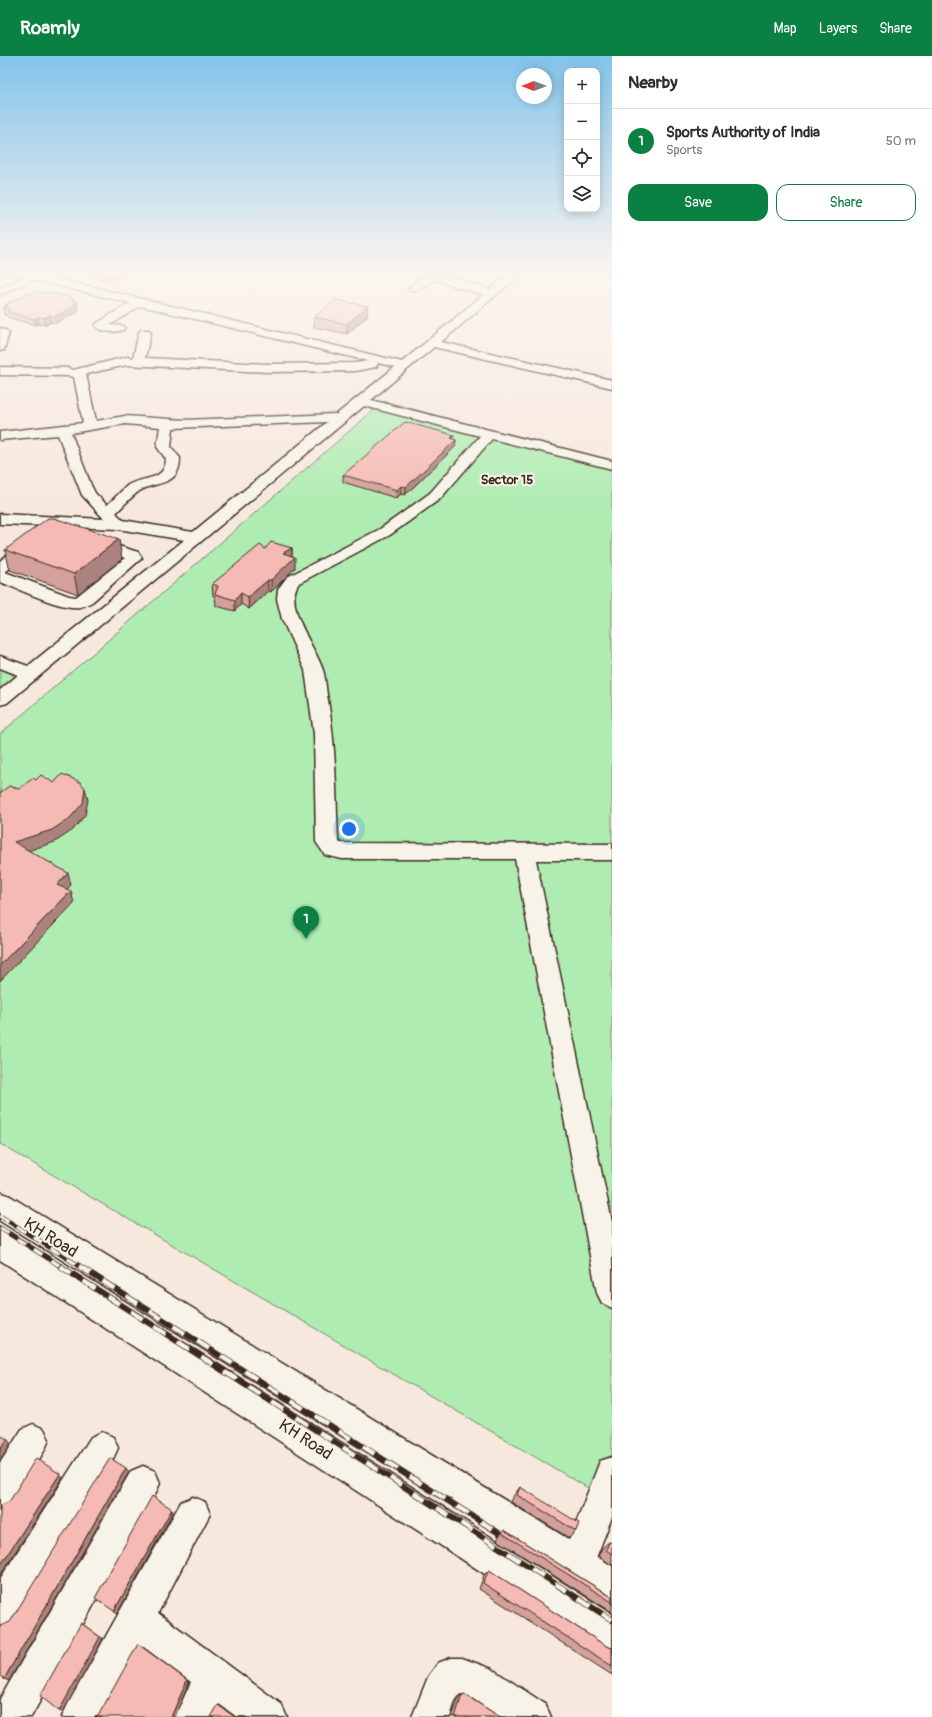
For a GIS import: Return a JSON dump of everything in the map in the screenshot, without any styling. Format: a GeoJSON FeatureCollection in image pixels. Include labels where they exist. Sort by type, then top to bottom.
{"type":"FeatureCollection","features":[{"type":"Feature","properties":{"kind":"street"},"geometry":{"type":"LineString","coordinates":[[138,361],[141,350]]}},
{"type":"Feature","properties":{"kind":"street"},"geometry":{"type":"LineString","coordinates":[[338,350],[404,366]]}},
{"type":"Feature","properties":{"kind":"street"},"geometry":{"type":"LineString","coordinates":[[0,699],[423,350]]}},
{"type":"Feature","properties":{"kind":"street"},"geometry":{"type":"LineString","coordinates":[[460,350],[612,384]]}},
{"type":"Feature","properties":{"kind":"street"},"geometry":{"type":"LineString","coordinates":[[59,372],[70,359]]}},
{"type":"Feature","properties":{"kind":"street"},"geometry":{"type":"LineString","coordinates":[[0,370],[75,372],[113,363],[138,361],[268,368],[355,367],[386,361]]}},
{"type":"Feature","properties":{"kind":"street"},"geometry":{"type":"LineString","coordinates":[[75,372],[80,375],[90,425]]}},
{"type":"Feature","properties":{"kind":"street"},"geometry":{"type":"LineString","coordinates":[[362,401],[612,465]]}},
{"type":"Feature","properties":{"kind":"street"},"geometry":{"type":"LineString","coordinates":[[0,436],[63,430],[125,420],[167,424],[340,418]]}},
{"type":"Feature","properties":{"kind":"street"},"geometry":{"type":"LineString","coordinates":[[112,519],[134,488],[166,477],[170,474],[172,470],[173,458],[164,447],[167,424]]}},
{"type":"Feature","properties":{"kind":"street"},"geometry":{"type":"LineString","coordinates":[[63,430],[84,485],[90,495],[112,519]]}},
{"type":"Feature","properties":{"kind":"street"},"geometry":{"type":"LineString","coordinates":[[489,434],[435,496],[385,532],[297,577],[286,589],[285,598],[291,619],[314,670],[324,734],[327,842],[333,849],[342,851],[524,853],[612,852]]}},
{"type":"Feature","properties":{"kind":"street"},"geometry":{"type":"LineString","coordinates":[[0,519],[112,519],[196,537]]}},
{"type":"Feature","properties":{"kind":"street"},"geometry":{"type":"LineString","coordinates":[[0,569],[48,532],[59,532],[132,556],[134,558],[86,598],[79,602],[66,601],[0,576]]}},
{"type":"Feature","properties":{"kind":"street"},"geometry":{"type":"LineString","coordinates":[[0,661],[31,674]]}},
{"type":"Feature","properties":{"kind":"street"},"geometry":{"type":"LineString","coordinates":[[524,853],[612,1293]]}},
{"type":"Feature","properties":{"kind":"street","name":"KH Road"},"geometry":{"type":"LineString","coordinates":[[0,1205],[612,1586]]}},
{"type":"Feature","properties":{"kind":"street","name":"KH Road"},"geometry":{"type":"LineString","coordinates":[[0,1243],[612,1635]]}},
{"type":"Feature","properties":{"kind":"street"},"geometry":{"type":"LineString","coordinates":[[0,1493],[34,1440]]}},
{"type":"Feature","properties":{"kind":"street"},"geometry":{"type":"LineString","coordinates":[[0,1611],[102,1448]]}},
{"type":"Feature","properties":{"kind":"street"},"geometry":{"type":"LineString","coordinates":[[577,1564],[612,1473]]}},
{"type":"Feature","properties":{"kind":"street"},"geometry":{"type":"LineString","coordinates":[[8,1713],[143,1483]]}},
{"type":"Feature","properties":{"kind":"street"},"geometry":{"type":"LineString","coordinates":[[81,1717],[193,1514]]}},
{"type":"Feature","properties":{"kind":"street"},"geometry":{"type":"LineString","coordinates":[[136,1619],[268,1717]]}},
{"type":"Feature","properties":{"kind":"street"},"geometry":{"type":"LineString","coordinates":[[194,1717],[213,1676]]}},
{"type":"Feature","properties":{"kind":"street"},"geometry":{"type":"LineString","coordinates":[[431,1717],[441,1690],[451,1676],[462,1676],[479,1682],[516,1713]]}},
{"type":"Feature","properties":{"kind":"green space"},"geometry":{"type":"Polygon","coordinates":[[[384,401],[612,461],[612,1502],[0,1144],[0,734],[384,401]]]}},
{"type":"Feature","properties":{"kind":"green space"},"geometry":{"type":"Polygon","coordinates":[[[0,668],[8,671],[23,684],[0,703],[0,668]]]}},
{"type":"Feature","properties":{"kind":"building"},"geometry":{"type":"Polygon","coordinates":[[[405,422],[454,435],[451,438],[456,440],[406,487],[401,486],[397,490],[343,475],[405,422]]]}},
{"type":"Feature","properties":{"kind":"building"},"geometry":{"type":"Polygon","coordinates":[[[48,518],[54,518],[119,539],[74,574],[5,550],[48,518]]]}},
{"type":"Feature","properties":{"kind":"building"},"geometry":{"type":"Polygon","coordinates":[[[271,542],[292,548],[283,553],[295,557],[271,580],[268,580],[248,597],[241,593],[235,600],[215,594],[218,586],[212,584],[260,545],[265,549],[271,542]]]}},
{"type":"Feature","properties":{"kind":"building"},"geometry":{"type":"Polygon","coordinates":[[[62,774],[80,782],[85,788],[83,803],[70,818],[52,830],[14,842],[68,873],[57,885],[71,891],[0,965],[0,793],[9,786],[19,789],[33,778],[36,780],[41,775],[54,783],[62,774]]]}},
{"type":"Feature","properties":{"kind":"building"},"geometry":{"type":"Polygon","coordinates":[[[0,1435],[7,1439],[0,1450],[0,1435]]]}},
{"type":"Feature","properties":{"kind":"building"},"geometry":{"type":"Polygon","coordinates":[[[36,1458],[60,1474],[0,1566],[0,1505],[9,1502],[36,1458]]]}},
{"type":"Feature","properties":{"kind":"building"},"geometry":{"type":"Polygon","coordinates":[[[110,1458],[126,1468],[4,1679],[0,1676],[0,1626],[10,1622],[110,1458]]]}},
{"type":"Feature","properties":{"kind":"building"},"geometry":{"type":"Polygon","coordinates":[[[520,1487],[579,1523],[576,1531],[517,1495],[520,1487]]]}},
{"type":"Feature","properties":{"kind":"building"},"geometry":{"type":"Polygon","coordinates":[[[152,1496],[172,1509],[114,1611],[95,1598],[152,1496]]]}},
{"type":"Feature","properties":{"kind":"building"},"geometry":{"type":"Polygon","coordinates":[[[504,1530],[612,1597],[612,1602],[502,1533],[504,1530]]]}},
{"type":"Feature","properties":{"kind":"building"},"geometry":{"type":"Polygon","coordinates":[[[609,1542],[612,1543],[612,1554],[606,1550],[609,1542]]]}},
{"type":"Feature","properties":{"kind":"building"},"geometry":{"type":"Polygon","coordinates":[[[489,1570],[606,1646],[612,1648],[612,1666],[483,1583],[489,1570]]]}},
{"type":"Feature","properties":{"kind":"building"},"geometry":{"type":"Polygon","coordinates":[[[81,1623],[100,1637],[59,1711],[40,1696],[81,1623]]]}},
{"type":"Feature","properties":{"kind":"building"},"geometry":{"type":"Polygon","coordinates":[[[138,1644],[187,1680],[171,1717],[94,1717],[98,1716],[138,1644]]]}},
{"type":"Feature","properties":{"kind":"building"},"geometry":{"type":"Polygon","coordinates":[[[464,1694],[500,1717],[455,1717],[461,1698],[464,1694]]]}},
{"type":"Feature","properties":{"kind":"building"},"geometry":{"type":"Polygon","coordinates":[[[218,1705],[235,1717],[211,1717],[218,1705]]]}},
{"type":"Feature","properties":{"kind":"railway"},"geometry":{"type":"LineString","coordinates":[[0,1216],[81,1267]]}},
{"type":"Feature","properties":{"kind":"railway"},"geometry":{"type":"LineString","coordinates":[[0,1228],[62,1267]]}},
{"type":"Feature","properties":{"kind":"railway"},"geometry":{"type":"LineString","coordinates":[[60,1266],[612,1620]]}},
{"type":"Feature","properties":{"kind":"railway"},"geometry":{"type":"LineString","coordinates":[[79,1266],[510,1540]]}},
{"type":"Feature","properties":{"kind":"place","name":"Sports Authority of India"},"geometry":{"type":"Point","coordinates":[306,939]}},
{"type":"Feature","properties":{"kind":"district","name":"Sector 15"},"geometry":{"type":"Point","coordinates":[507,479]}}]}
